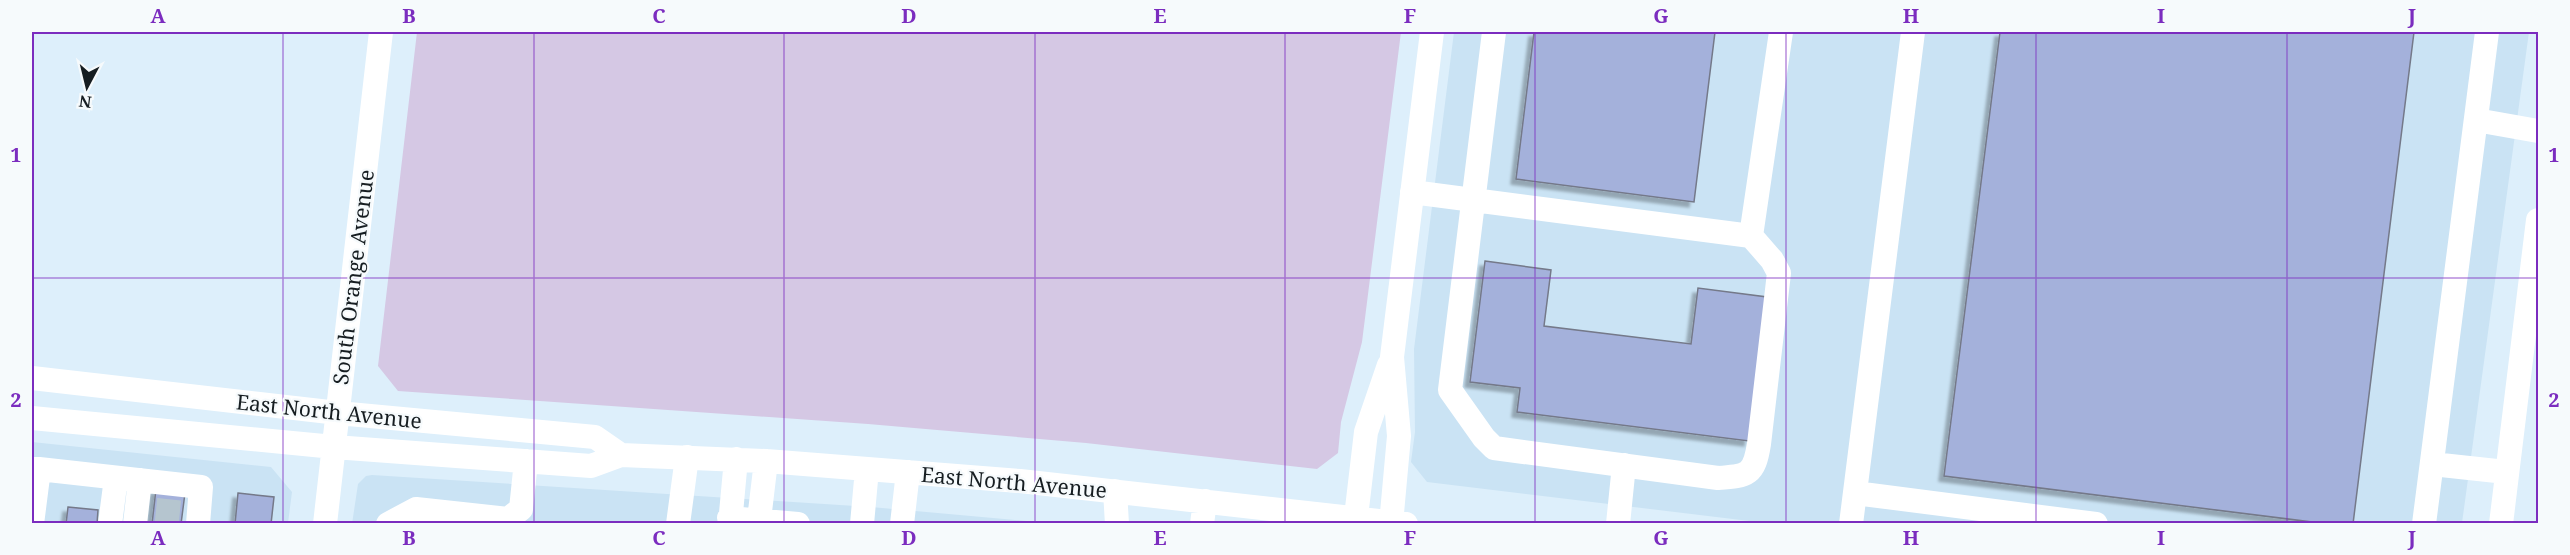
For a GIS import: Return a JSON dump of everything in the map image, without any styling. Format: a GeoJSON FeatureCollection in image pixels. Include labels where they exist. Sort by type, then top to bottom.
{"type":"FeatureCollection","features":[{"type":"Feature","properties":{"kind":"street","name":"South Orange Avenue"},"geometry":{"type":"LineString","coordinates":[[325,524],[381,32]]}},
{"type":"Feature","properties":{"kind":"street"},"geometry":{"type":"LineString","coordinates":[[1396,523],[1399,436],[1392,357],[1432,32]]}},
{"type":"Feature","properties":{"kind":"street"},"geometry":{"type":"LineString","coordinates":[[1412,192],[1474,200],[1750,236],[1772,260],[1779,273],[1759,444],[1749,473],[1743,477],[1718,478],[1494,448],[1484,438],[1450,390],[1474,200],[1494,32]]}},
{"type":"Feature","properties":{"kind":"street"},"geometry":{"type":"LineString","coordinates":[[1750,236],[1781,32]]}},
{"type":"Feature","properties":{"kind":"street"},"geometry":{"type":"LineString","coordinates":[[1851,524],[1914,32]]}},
{"type":"Feature","properties":{"kind":"street"},"geometry":{"type":"LineString","coordinates":[[2424,524],[2487,32]]}},
{"type":"Feature","properties":{"kind":"street"},"geometry":{"type":"LineString","coordinates":[[2476,120],[2538,131]]}},
{"type":"Feature","properties":{"kind":"street"},"geometry":{"type":"LineString","coordinates":[[2501,524],[2538,220]]}},
{"type":"Feature","properties":{"kind":"street"},"geometry":{"type":"LineString","coordinates":[[1356,517],[1366,432],[1392,357]]}},
{"type":"Feature","properties":{"kind":"street","name":"East North Avenue"},"geometry":{"type":"LineString","coordinates":[[32,378],[338,413],[595,437],[621,455]]}},
{"type":"Feature","properties":{"kind":"street","name":"East North Avenue"},"geometry":{"type":"LineString","coordinates":[[32,418],[334,447],[591,466],[621,455],[766,460],[1115,491],[1204,512],[1356,517],[1396,523]]}},
{"type":"Feature","properties":{"kind":"street"},"geometry":{"type":"LineString","coordinates":[[678,524],[687,457]]}},
{"type":"Feature","properties":{"kind":"street"},"geometry":{"type":"LineString","coordinates":[[735,459],[730,521],[759,520],[798,524]]}},
{"type":"Feature","properties":{"kind":"street"},"geometry":{"type":"LineString","coordinates":[[759,520],[766,460]]}},
{"type":"Feature","properties":{"kind":"street"},"geometry":{"type":"LineString","coordinates":[[388,524],[416,509],[508,519],[521,509],[526,461]]}},
{"type":"Feature","properties":{"kind":"street"},"geometry":{"type":"LineString","coordinates":[[2432,464],[2506,472]]}},
{"type":"Feature","properties":{"kind":"street"},"geometry":{"type":"LineString","coordinates":[[1618,524],[1624,465]]}},
{"type":"Feature","properties":{"kind":"street"},"geometry":{"type":"LineString","coordinates":[[32,524],[35,469],[201,487],[194,517]]}},
{"type":"Feature","properties":{"kind":"street"},"geometry":{"type":"LineString","coordinates":[[862,524],[867,469]]}},
{"type":"Feature","properties":{"kind":"street"},"geometry":{"type":"LineString","coordinates":[[902,524],[908,472]]}},
{"type":"Feature","properties":{"kind":"street"},"geometry":{"type":"LineString","coordinates":[[110,524],[116,478]]}},
{"type":"Feature","properties":{"kind":"street"},"geometry":{"type":"LineString","coordinates":[[140,480],[143,514]]}},
{"type":"Feature","properties":{"kind":"street"},"geometry":{"type":"LineString","coordinates":[[1115,491],[1117,524]]}},
{"type":"Feature","properties":{"kind":"street"},"geometry":{"type":"LineString","coordinates":[[1855,493],[2096,524]]}},
{"type":"Feature","properties":{"kind":"shaded area"},"geometry":{"type":"Polygon","coordinates":[[[417,32],[1401,32],[1362,342],[1341,422],[1338,453],[1317,469],[1086,443],[868,424],[398,391],[378,366],[417,32]]]}},
{"type":"Feature","properties":{"kind":"shaded area"},"geometry":{"type":"Polygon","coordinates":[[[1454,32],[2529,32],[2462,523],[1774,524],[1427,482],[1411,462],[1415,432],[1414,349],[1454,32]]]}},
{"type":"Feature","properties":{"kind":"shaded area"},"geometry":{"type":"Polygon","coordinates":[[[32,442],[271,467],[292,492],[288,523],[32,524],[32,442]]]}},
{"type":"Feature","properties":{"kind":"shaded area"},"geometry":{"type":"Polygon","coordinates":[[[366,476],[871,507],[1048,523],[352,524],[358,484],[366,476]]]}},
{"type":"Feature","properties":{"kind":"building"},"geometry":{"type":"Polygon","coordinates":[[[1534,32],[1715,32],[1694,202],[1516,179],[1534,32]]]}},
{"type":"Feature","properties":{"kind":"building"},"geometry":{"type":"Polygon","coordinates":[[[2000,32],[2414,32],[2353,524],[2328,524],[1944,476],[2000,32]]]}},
{"type":"Feature","properties":{"kind":"building"},"geometry":{"type":"Polygon","coordinates":[[[1485,261],[1551,270],[1544,326],[1691,344],[1698,288],[1767,297],[1749,441],[1517,412],[1520,388],[1470,382],[1485,261]]]}},
{"type":"Feature","properties":{"kind":"building"},"geometry":{"type":"Polygon","coordinates":[[[156,489],[185,493],[181,524],[152,524],[156,489]]]}},
{"type":"Feature","properties":{"kind":"building"},"geometry":{"type":"Polygon","coordinates":[[[238,493],[274,497],[271,524],[235,524],[238,493]]]}},
{"type":"Feature","properties":{"kind":"building"},"geometry":{"type":"Polygon","coordinates":[[[68,507],[98,510],[97,524],[66,524],[68,507]]]}},
{"type":"Feature","properties":{"kind":"tunnel"},"geometry":{"type":"LineString","coordinates":[[156,510],[185,513]]}}]}
